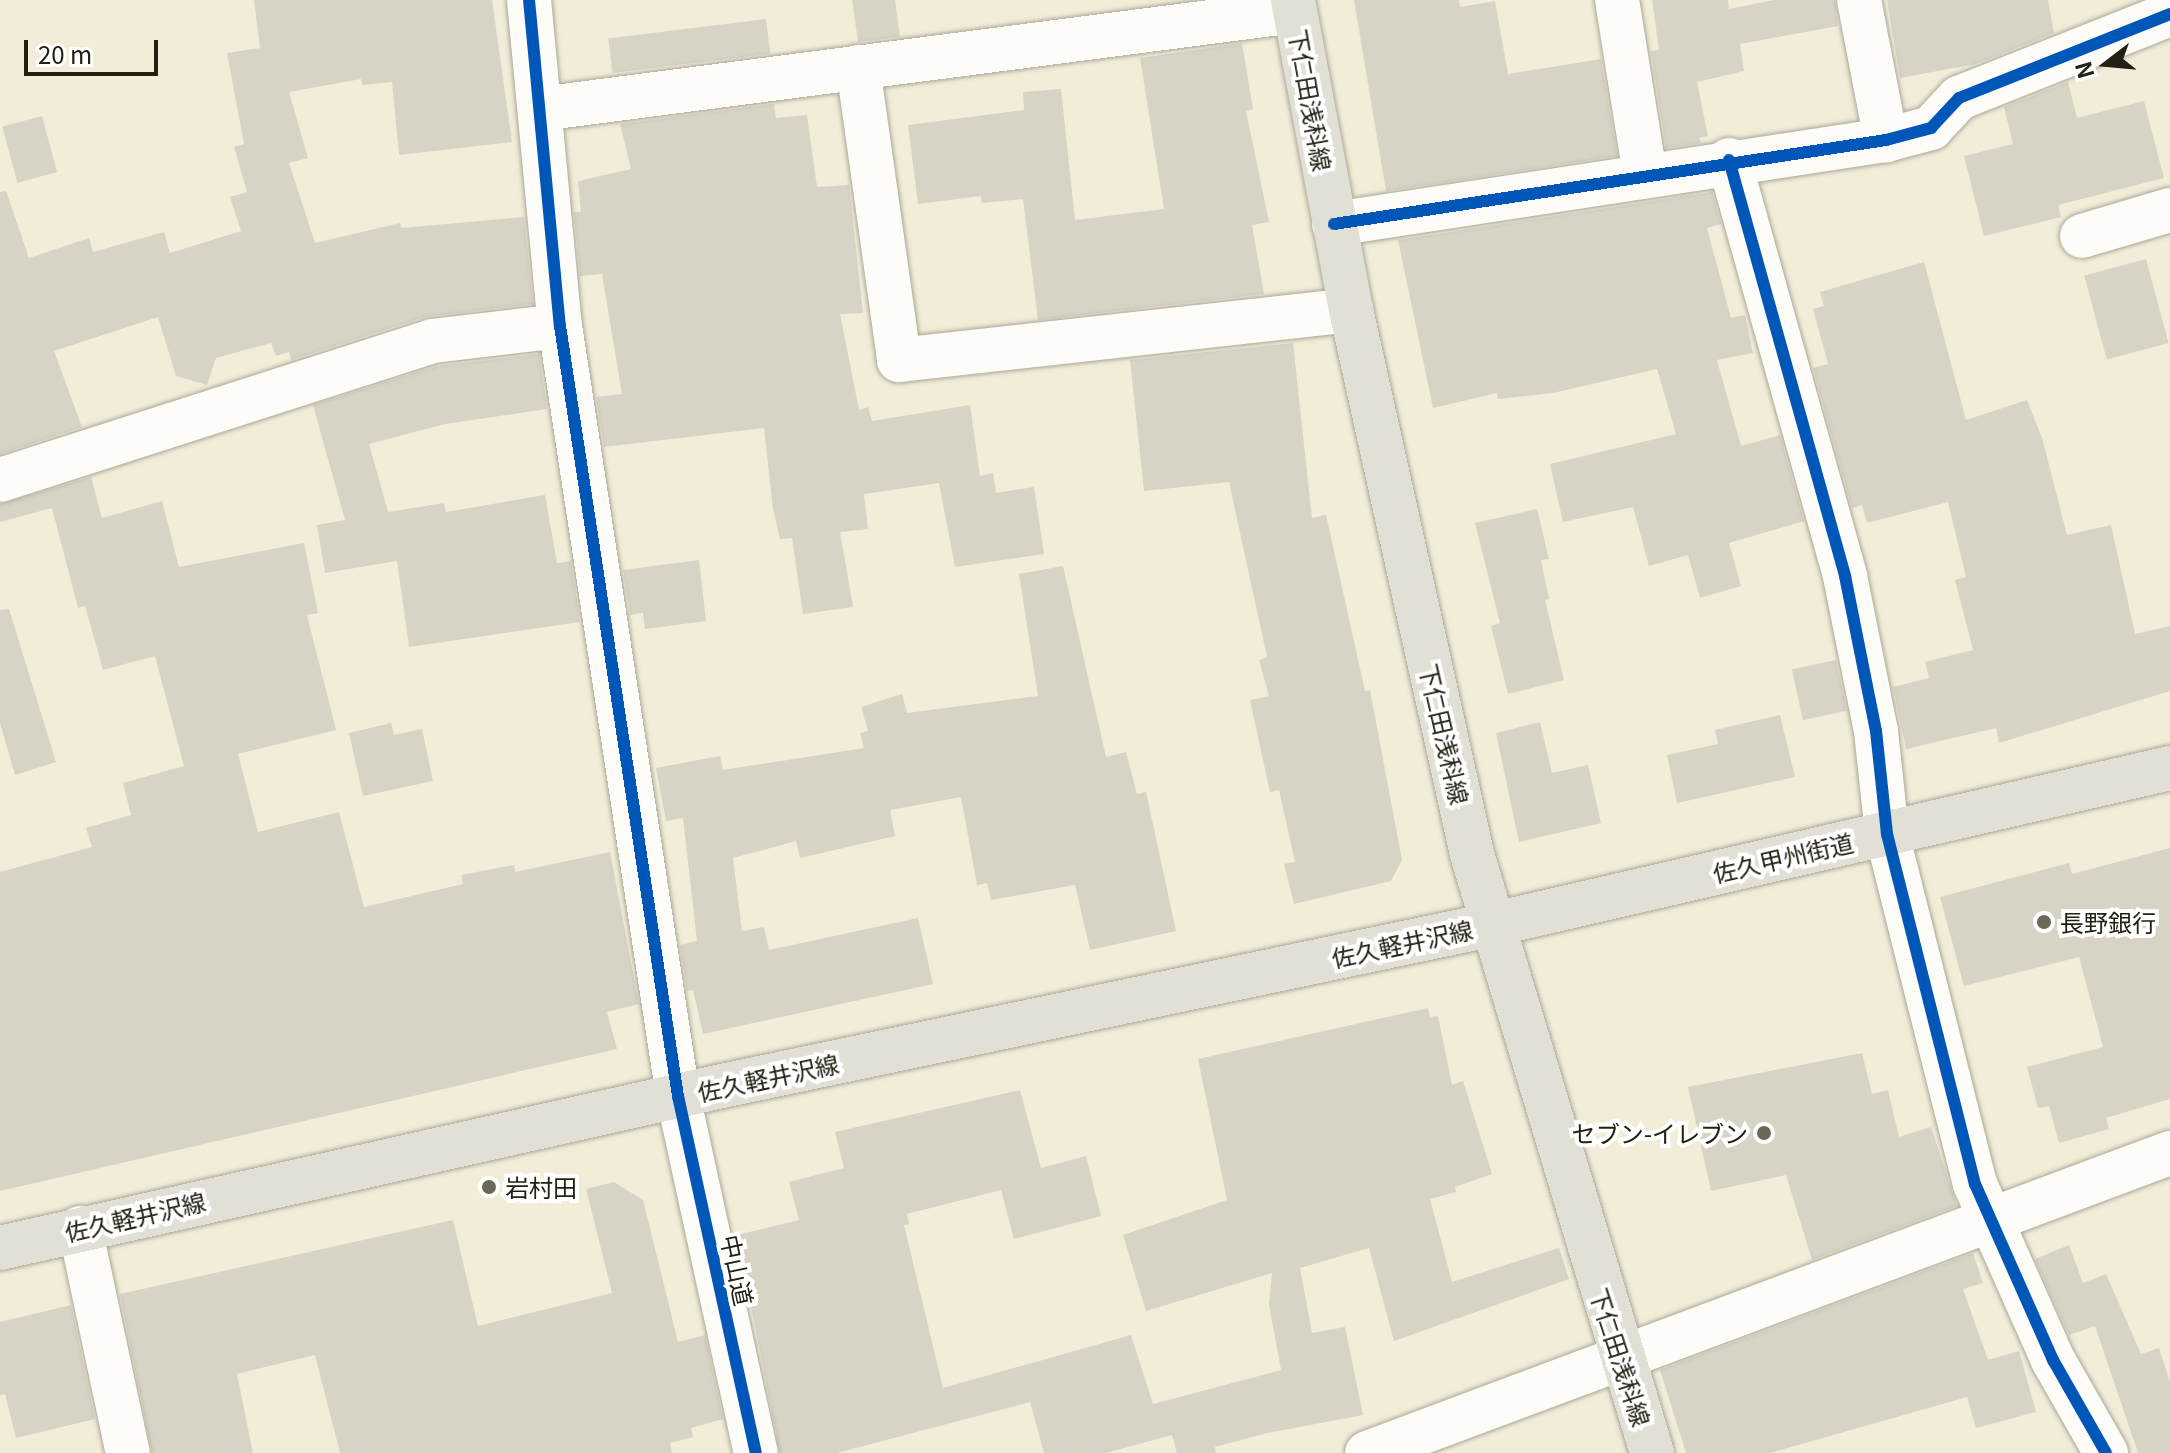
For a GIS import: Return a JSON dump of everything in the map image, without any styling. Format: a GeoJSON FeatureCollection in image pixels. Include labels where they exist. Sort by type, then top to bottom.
{"type":"FeatureCollection","features":[{"type":"Feature","properties":{"kind":"main road","name":"下仁田浅科線"},"geometry":{"type":"LineString","coordinates":[[1294,5],[1351,310],[1490,925],[1652,1453]]}},
{"type":"Feature","properties":{"kind":"main road","name":"佐久甲州街道"},"geometry":{"type":"LineString","coordinates":[[1490,925],[2170,768]]}},
{"type":"Feature","properties":{"kind":"main road","name":"佐久軽井沢線"},"geometry":{"type":"LineString","coordinates":[[0,1248],[678,1096],[1490,925]]}},
{"type":"Feature","properties":{"kind":"street","name":"中山道"},"geometry":{"type":"LineString","coordinates":[[529,0],[560,326],[678,1096],[756,1453]]}},
{"type":"Feature","properties":{"kind":"street"},"geometry":{"type":"LineString","coordinates":[[1617,0],[1645,174]]}},
{"type":"Feature","properties":{"kind":"street"},"geometry":{"type":"LineString","coordinates":[[1859,0],[1886,140]]}},
{"type":"Feature","properties":{"kind":"street"},"geometry":{"type":"LineString","coordinates":[[540,109],[1294,5]]}},
{"type":"Feature","properties":{"kind":"street"},"geometry":{"type":"LineString","coordinates":[[1334,224],[1729,160],[1886,140],[1931,128],[1959,98],[2104,18],[2170,14]]}},
{"type":"Feature","properties":{"kind":"street"},"geometry":{"type":"LineString","coordinates":[[858,67],[899,360],[1351,310]]}},
{"type":"Feature","properties":{"kind":"street"},"geometry":{"type":"LineString","coordinates":[[1729,160],[1845,576],[1876,731],[1887,834],[1975,1184],[2053,1360],[2106,1453]]}},
{"type":"Feature","properties":{"kind":"street"},"geometry":{"type":"LineString","coordinates":[[2082,236],[2170,210]]}},
{"type":"Feature","properties":{"kind":"street"},"geometry":{"type":"LineString","coordinates":[[0,480],[432,341],[560,326]]}},
{"type":"Feature","properties":{"kind":"street"},"geometry":{"type":"LineString","coordinates":[[1367,1453],[2170,1153]]}},
{"type":"Feature","properties":{"kind":"street"},"geometry":{"type":"LineString","coordinates":[[80,1228],[128,1453]]}},
{"type":"Feature","properties":{"kind":"building"},"geometry":{"type":"Polygon","coordinates":[[[254,0],[492,0],[512,142],[399,155],[392,82],[362,85],[361,79],[289,92],[308,158],[289,163],[315,243],[400,223],[401,228],[524,217],[533,304],[425,317],[291,360],[289,352],[276,356],[271,343],[216,358],[207,385],[176,376],[158,317],[54,351],[82,427],[0,454],[0,192],[6,191],[29,258],[89,238],[93,252],[164,232],[170,253],[241,231],[230,197],[247,192],[234,147],[244,144],[227,53],[260,48],[254,0]]]}},
{"type":"Feature","properties":{"kind":"building"},"geometry":{"type":"Polygon","coordinates":[[[852,0],[895,0],[900,37],[858,42],[852,0]]]}},
{"type":"Feature","properties":{"kind":"building"},"geometry":{"type":"Polygon","coordinates":[[[1354,0],[1459,0],[1460,7],[1495,1],[1508,74],[1601,59],[1617,156],[1386,191],[1354,0]]]}},
{"type":"Feature","properties":{"kind":"building"},"geometry":{"type":"Polygon","coordinates":[[[1652,0],[1728,0],[1729,9],[1774,0],[1835,0],[1838,26],[1740,44],[1744,71],[1697,82],[1708,136],[1699,138],[1701,143],[1666,148],[1651,51],[1659,50],[1652,0]]]}},
{"type":"Feature","properties":{"kind":"building"},"geometry":{"type":"Polygon","coordinates":[[[1887,0],[2048,0],[2054,33],[1976,64],[1900,78],[1887,0]]]}},
{"type":"Feature","properties":{"kind":"building"},"geometry":{"type":"Polygon","coordinates":[[[766,19],[770,54],[612,73],[608,38],[766,19]]]}},
{"type":"Feature","properties":{"kind":"building"},"geometry":{"type":"Polygon","coordinates":[[[1242,43],[1253,109],[1246,111],[1269,222],[1252,225],[1264,294],[1038,320],[1023,199],[982,203],[981,196],[918,204],[908,125],[1024,110],[1023,92],[1061,89],[1075,220],[1164,209],[1140,58],[1242,43]]]}},
{"type":"Feature","properties":{"kind":"building"},"geometry":{"type":"Polygon","coordinates":[[[2068,82],[2077,118],[2144,101],[2164,178],[2058,205],[2061,217],[1984,236],[1964,156],[2013,144],[2004,107],[2068,82]]]}},
{"type":"Feature","properties":{"kind":"building"},"geometry":{"type":"Polygon","coordinates":[[[774,104],[776,118],[807,115],[817,187],[849,185],[863,313],[840,314],[859,410],[868,407],[872,421],[970,405],[980,476],[993,473],[996,493],[1034,487],[1044,554],[955,567],[939,483],[864,494],[868,529],[840,532],[853,607],[803,614],[792,538],[780,539],[773,509],[764,428],[604,447],[596,397],[622,394],[602,274],[580,276],[574,212],[581,212],[578,181],[631,169],[620,124],[774,104]]]}},
{"type":"Feature","properties":{"kind":"building"},"geometry":{"type":"Polygon","coordinates":[[[42,116],[57,172],[17,183],[2,127],[42,116]]]}},
{"type":"Feature","properties":{"kind":"building"},"geometry":{"type":"Polygon","coordinates":[[[1712,192],[1721,224],[1707,228],[1731,318],[1745,315],[1753,353],[1717,360],[1741,446],[1780,435],[1804,521],[1729,543],[1741,586],[1700,598],[1688,555],[1649,566],[1633,507],[1563,522],[1550,464],[1676,434],[1657,369],[1553,393],[1498,399],[1497,393],[1433,408],[1398,240],[1712,192]]]}},
{"type":"Feature","properties":{"kind":"building"},"geometry":{"type":"Polygon","coordinates":[[[2146,259],[2169,343],[2107,360],[2084,276],[2146,259]]]}},
{"type":"Feature","properties":{"kind":"building"},"geometry":{"type":"Polygon","coordinates":[[[1924,262],[1966,420],[2027,400],[2042,438],[2067,535],[2111,525],[2135,634],[2170,626],[2170,691],[1999,743],[1996,728],[1906,749],[1893,687],[1929,678],[1925,662],[1973,650],[1955,580],[1966,577],[1948,502],[1867,523],[1862,505],[1852,508],[1813,368],[1828,364],[1813,309],[1824,306],[1820,292],[1924,262]]]}},
{"type":"Feature","properties":{"kind":"building"},"geometry":{"type":"Polygon","coordinates":[[[1293,343],[1312,518],[1326,515],[1365,691],[1370,690],[1402,860],[1391,881],[1294,904],[1284,864],[1295,862],[1279,790],[1270,792],[1250,700],[1269,696],[1259,660],[1267,657],[1229,482],[1144,491],[1130,360],[1293,343]]]}},
{"type":"Feature","properties":{"kind":"building"},"geometry":{"type":"Polygon","coordinates":[[[539,354],[547,409],[445,424],[369,444],[388,512],[444,503],[446,512],[545,495],[557,563],[571,561],[580,622],[409,647],[397,561],[325,573],[317,525],[345,520],[313,405],[437,366],[539,354]]]}},
{"type":"Feature","properties":{"kind":"building"},"geometry":{"type":"Polygon","coordinates":[[[91,477],[102,518],[162,501],[179,567],[304,543],[318,613],[307,615],[336,730],[238,754],[258,832],[339,812],[364,907],[463,884],[461,875],[514,865],[515,872],[610,852],[639,1004],[607,1012],[617,1049],[0,1191],[0,872],[92,847],[86,828],[131,815],[123,783],[184,766],[155,656],[103,670],[85,606],[78,608],[52,508],[0,522],[0,504],[91,477]]]}},
{"type":"Feature","properties":{"kind":"building"},"geometry":{"type":"Polygon","coordinates":[[[1537,509],[1549,559],[1541,560],[1549,599],[1545,600],[1564,680],[1508,694],[1491,626],[1500,623],[1475,523],[1537,509]]]}},
{"type":"Feature","properties":{"kind":"building"},"geometry":{"type":"Polygon","coordinates":[[[699,560],[706,621],[645,629],[643,613],[630,615],[623,570],[699,560]]]}},
{"type":"Feature","properties":{"kind":"building"},"geometry":{"type":"Polygon","coordinates":[[[1063,566],[1106,757],[1126,752],[1137,794],[1146,792],[1176,931],[1090,950],[1075,885],[991,900],[987,883],[977,885],[961,797],[890,810],[895,836],[800,858],[796,841],[733,858],[742,931],[764,927],[769,950],[918,918],[933,984],[703,1034],[693,990],[687,991],[680,945],[697,941],[683,818],[666,821],[656,768],[720,756],[723,770],[864,748],[860,733],[868,731],[861,707],[902,694],[907,713],[1038,696],[1019,574],[1063,566]]]}},
{"type":"Feature","properties":{"kind":"building"},"geometry":{"type":"Polygon","coordinates":[[[9,609],[56,762],[15,775],[0,723],[0,610],[9,609]]]}},
{"type":"Feature","properties":{"kind":"building"},"geometry":{"type":"Polygon","coordinates":[[[1836,660],[1847,711],[1803,720],[1792,669],[1836,660]]]}},
{"type":"Feature","properties":{"kind":"building"},"geometry":{"type":"Polygon","coordinates":[[[1780,715],[1795,777],[1677,803],[1667,755],[1718,744],[1715,730],[1780,715]]]}},
{"type":"Feature","properties":{"kind":"building"},"geometry":{"type":"Polygon","coordinates":[[[1540,722],[1552,773],[1588,765],[1601,823],[1519,842],[1496,733],[1540,722]]]}},
{"type":"Feature","properties":{"kind":"building"},"geometry":{"type":"Polygon","coordinates":[[[391,723],[394,735],[422,729],[433,781],[363,796],[349,733],[391,723]]]}},
{"type":"Feature","properties":{"kind":"building"},"geometry":{"type":"Polygon","coordinates":[[[2170,848],[2170,1099],[2106,1118],[2109,1129],[2059,1143],[2049,1106],[2038,1108],[2027,1067],[2103,1047],[2079,957],[1964,986],[1940,897],[2069,863],[2072,874],[2170,848]]]}},
{"type":"Feature","properties":{"kind":"building"},"geometry":{"type":"Polygon","coordinates":[[[1428,1008],[1430,1017],[1438,1016],[1452,1085],[1463,1081],[1492,1174],[1455,1187],[1456,1192],[1430,1199],[1452,1282],[1559,1248],[1569,1279],[1394,1341],[1369,1248],[1300,1268],[1312,1333],[1345,1327],[1363,1415],[1267,1433],[1215,1447],[1216,1453],[1177,1453],[1172,1435],[1106,1453],[1044,1453],[1030,1402],[837,1453],[780,1453],[737,1235],[799,1220],[789,1182],[844,1168],[835,1132],[1020,1090],[1041,1168],[1086,1156],[1101,1216],[1014,1239],[1001,1190],[907,1214],[909,1224],[904,1225],[943,1388],[1131,1335],[1153,1404],[1281,1370],[1269,1305],[1272,1273],[1146,1311],[1123,1235],[1227,1200],[1198,1059],[1428,1008]]]}},
{"type":"Feature","properties":{"kind":"building"},"geometry":{"type":"Polygon","coordinates":[[[1862,1053],[1872,1094],[1888,1090],[1899,1137],[1931,1127],[1957,1206],[1812,1260],[1786,1175],[1711,1191],[1688,1087],[1862,1053]]]}},
{"type":"Feature","properties":{"kind":"building"},"geometry":{"type":"Polygon","coordinates":[[[614,1182],[643,1200],[678,1342],[705,1335],[723,1419],[691,1428],[693,1437],[670,1443],[672,1453],[340,1453],[315,1355],[237,1374],[253,1453],[152,1453],[120,1294],[453,1220],[478,1326],[612,1293],[586,1189],[614,1182]]]}},
{"type":"Feature","properties":{"kind":"building"},"geometry":{"type":"Polygon","coordinates":[[[2069,1245],[2083,1283],[2106,1274],[2141,1354],[2159,1348],[2170,1382],[2170,1453],[2138,1453],[2095,1326],[2069,1335],[2035,1259],[2069,1245]]]}},
{"type":"Feature","properties":{"kind":"building"},"geometry":{"type":"Polygon","coordinates":[[[1973,1253],[1983,1283],[1963,1289],[1988,1360],[2019,1351],[2036,1412],[1976,1428],[1967,1397],[1770,1453],[1686,1453],[1660,1370],[1973,1253]]]}},
{"type":"Feature","properties":{"kind":"building"},"geometry":{"type":"Polygon","coordinates":[[[71,1305],[95,1419],[16,1438],[5,1394],[0,1395],[0,1322],[71,1305]]]}},
{"type":"Feature","properties":{"kind":"cycle path"},"geometry":{"type":"LineString","coordinates":[[529,0],[560,326],[678,1096],[756,1453]]}},
{"type":"Feature","properties":{"kind":"cycle path"},"geometry":{"type":"LineString","coordinates":[[1334,224],[1886,140],[1931,128],[1959,98],[2170,14]]}},
{"type":"Feature","properties":{"kind":"cycle path"},"geometry":{"type":"LineString","coordinates":[[1729,160],[1845,576],[1876,731],[1887,834],[1975,1184],[2053,1360],[2106,1453]]}},
{"type":"Feature","properties":{"kind":"place","name":"長野銀行"},"geometry":{"type":"Point","coordinates":[2044,922]}},
{"type":"Feature","properties":{"kind":"place","name":"セブン-イレブン"},"geometry":{"type":"Point","coordinates":[1764,1133]}},
{"type":"Feature","properties":{"kind":"place","name":"岩村田"},"geometry":{"type":"Point","coordinates":[489,1187]}}]}
